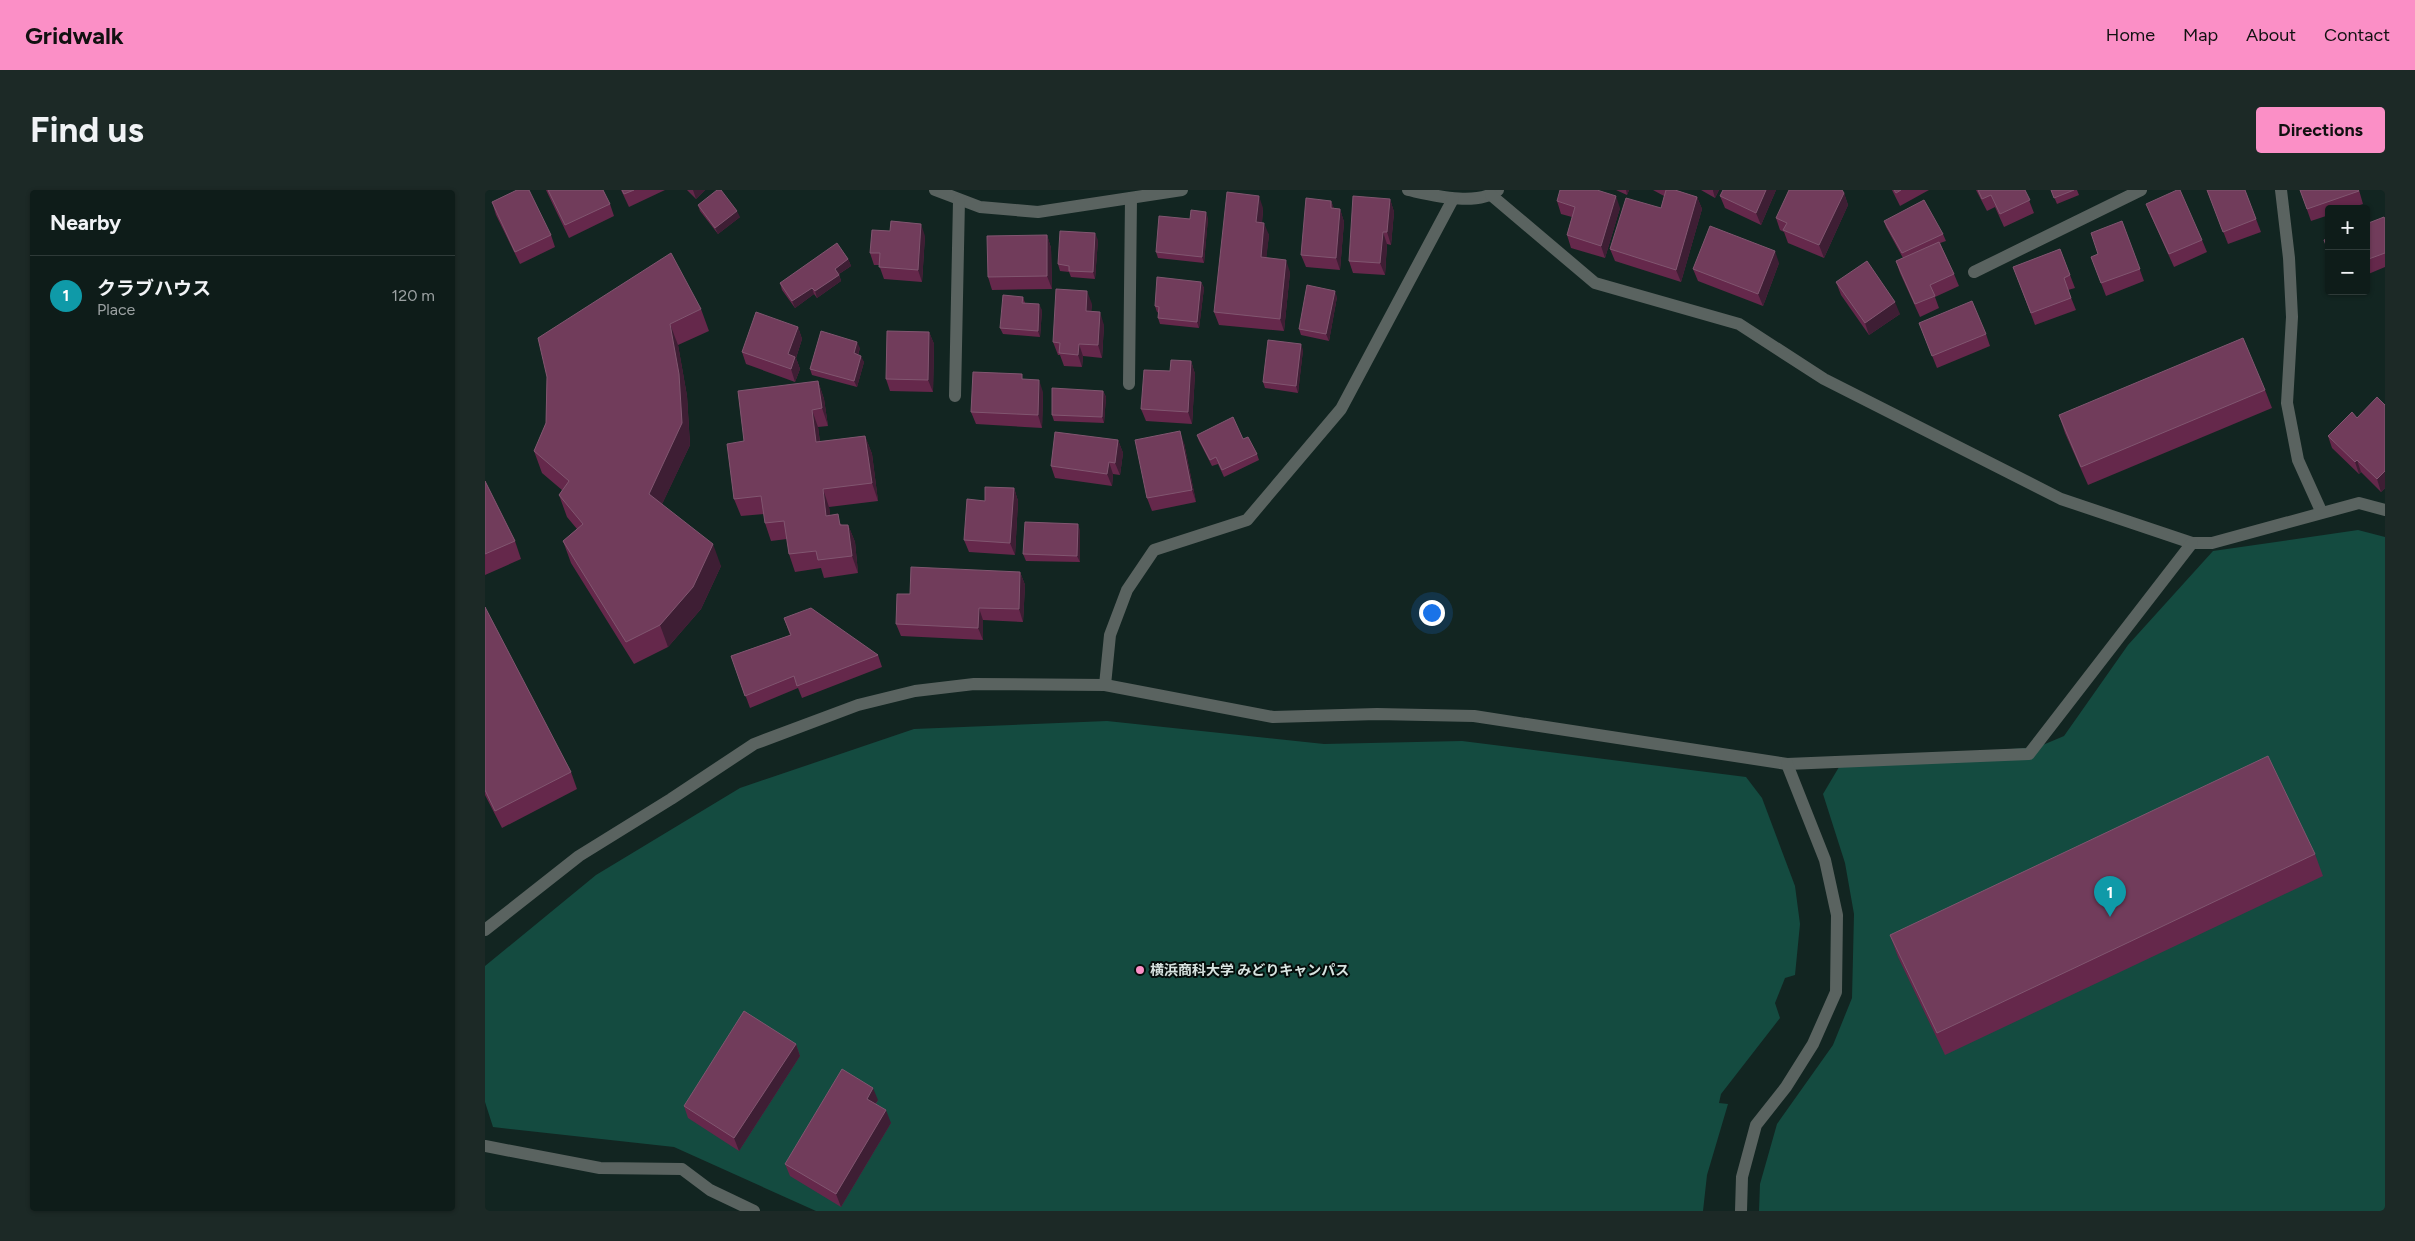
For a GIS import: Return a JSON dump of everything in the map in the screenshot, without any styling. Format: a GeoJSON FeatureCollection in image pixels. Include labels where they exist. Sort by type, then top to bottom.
{"type":"FeatureCollection","features":[{"type":"Feature","properties":{"kind":"street"},"geometry":{"type":"LineString","coordinates":[[935,190],[980,207],[1038,212],[1182,190]]}},
{"type":"Feature","properties":{"kind":"street"},"geometry":{"type":"LineString","coordinates":[[1408,190],[1453,199],[1495,193],[1595,283],[1739,324],[1824,379],[2061,499],[2192,543],[2212,543],[2321,511],[2359,503],[2385,510]]}},
{"type":"Feature","properties":{"kind":"street"},"geometry":{"type":"LineString","coordinates":[[1974,272],[2141,190]]}},
{"type":"Feature","properties":{"kind":"street"},"geometry":{"type":"LineString","coordinates":[[2281,190],[2289,258],[2292,317],[2287,404],[2298,460],[2321,511]]}},
{"type":"Feature","properties":{"kind":"street"},"geometry":{"type":"LineString","coordinates":[[1129,384],[1131,198]]}},
{"type":"Feature","properties":{"kind":"street"},"geometry":{"type":"LineString","coordinates":[[1105,685],[1110,635],[1127,590],[1154,550],[1247,520],[1341,409],[1453,199]]}},
{"type":"Feature","properties":{"kind":"street"},"geometry":{"type":"LineString","coordinates":[[955,396],[959,200]]}},
{"type":"Feature","properties":{"kind":"street"},"geometry":{"type":"LineString","coordinates":[[485,930],[579,856],[671,799],[754,744],[858,705],[915,691],[974,684],[1105,685],[1273,717],[1377,714],[1474,716],[1787,764],[2029,754],[2192,543]]}},
{"type":"Feature","properties":{"kind":"street"},"geometry":{"type":"LineString","coordinates":[[1741,1211],[1742,1177],[1756,1125],[1786,1087],[1813,1044],[1836,992],[1837,915],[1827,870],[1787,764]]}},
{"type":"Feature","properties":{"kind":"street"},"geometry":{"type":"LineString","coordinates":[[485,1146],[600,1168],[682,1169],[710,1190],[754,1211]]}},
{"type":"Feature","properties":{"kind":"green space"},"geometry":{"type":"Polygon","coordinates":[[[2358,530],[2385,537],[2385,1211],[1759,1211],[1760,1184],[1777,1124],[1833,1045],[1852,998],[1854,914],[1845,863],[1823,794],[1842,762],[2038,747],[2064,736],[2128,645],[2213,551],[2358,530]]]}},
{"type":"Feature","properties":{"kind":"green space","name":"横浜商科大学 みどりキャンパス"},"geometry":{"type":"Polygon","coordinates":[[[1107,721],[1324,744],[1462,741],[1746,777],[1762,798],[1795,886],[1800,924],[1795,975],[1785,978],[1775,1003],[1780,1018],[1721,1094],[1719,1103],[1728,1104],[1707,1175],[1703,1211],[816,1211],[674,1147],[493,1127],[485,1102],[485,966],[596,875],[740,788],[914,729],[1107,721]]]}},
{"type":"Feature","properties":{"kind":"building"},"geometry":{"type":"Polygon","coordinates":[[[517,190],[529,190],[551,235],[515,252],[492,202],[517,190]]]}},
{"type":"Feature","properties":{"kind":"building"},"geometry":{"type":"Polygon","coordinates":[[[548,190],[603,190],[610,204],[565,225],[548,190]]]}},
{"type":"Feature","properties":{"kind":"building"},"geometry":{"type":"Polygon","coordinates":[[[622,190],[634,190],[624,194],[622,190]]]}},
{"type":"Feature","properties":{"kind":"building"},"geometry":{"type":"Polygon","coordinates":[[[717,190],[721,190],[737,211],[715,228],[698,205],[717,190]]]}},
{"type":"Feature","properties":{"kind":"building"},"geometry":{"type":"Polygon","coordinates":[[[1560,190],[1597,190],[1616,196],[1601,246],[1567,235],[1575,207],[1557,201],[1560,190]]]}},
{"type":"Feature","properties":{"kind":"building"},"geometry":{"type":"Polygon","coordinates":[[[1666,190],[1675,190],[1697,197],[1676,270],[1610,249],[1626,198],[1661,208],[1666,190]]]}},
{"type":"Feature","properties":{"kind":"building"},"geometry":{"type":"Polygon","coordinates":[[[1723,190],[1766,190],[1756,213],[1720,196],[1723,190]]]}},
{"type":"Feature","properties":{"kind":"building"},"geometry":{"type":"Polygon","coordinates":[[[1789,190],[1842,190],[1844,193],[1819,245],[1783,230],[1787,223],[1776,218],[1789,190]]]}},
{"type":"Feature","properties":{"kind":"building"},"geometry":{"type":"Polygon","coordinates":[[[1978,190],[2025,190],[2030,200],[2000,214],[1991,195],[1982,199],[1978,190]]]}},
{"type":"Feature","properties":{"kind":"building"},"geometry":{"type":"Polygon","coordinates":[[[2051,190],[2074,190],[2054,198],[2051,190]]]}},
{"type":"Feature","properties":{"kind":"building"},"geometry":{"type":"Polygon","coordinates":[[[2180,190],[2202,240],[2169,254],[2146,204],[2180,190]]]}},
{"type":"Feature","properties":{"kind":"building"},"geometry":{"type":"Polygon","coordinates":[[[2207,190],[2245,190],[2256,219],[2223,232],[2207,190]]]}},
{"type":"Feature","properties":{"kind":"building"},"geometry":{"type":"Polygon","coordinates":[[[2300,190],[2358,190],[2359,191],[2307,209],[2300,190]]]}},
{"type":"Feature","properties":{"kind":"building"},"geometry":{"type":"Polygon","coordinates":[[[1227,192],[1259,196],[1256,222],[1264,223],[1261,257],[1286,260],[1280,319],[1214,312],[1227,192]]]}},
{"type":"Feature","properties":{"kind":"building"},"geometry":{"type":"Polygon","coordinates":[[[1353,196],[1390,199],[1387,232],[1383,232],[1380,263],[1349,261],[1353,196]]]}},
{"type":"Feature","properties":{"kind":"building"},"geometry":{"type":"Polygon","coordinates":[[[1306,198],[1331,201],[1331,208],[1340,209],[1336,258],[1301,255],[1306,198]]]}},
{"type":"Feature","properties":{"kind":"building"},"geometry":{"type":"Polygon","coordinates":[[[1924,200],[1943,234],[1902,253],[1884,221],[1924,200]]]}},
{"type":"Feature","properties":{"kind":"building"},"geometry":{"type":"Polygon","coordinates":[[[1191,210],[1206,212],[1202,257],[1156,252],[1159,216],[1190,219],[1191,210]]]}},
{"type":"Feature","properties":{"kind":"building"},"geometry":{"type":"Polygon","coordinates":[[[2384,217],[2385,219],[2385,253],[2370,259],[2370,250],[2370,222],[2384,217]]]}},
{"type":"Feature","properties":{"kind":"building"},"geometry":{"type":"Polygon","coordinates":[[[891,221],[921,224],[918,270],[879,267],[880,253],[870,253],[872,230],[890,231],[891,221]]]}},
{"type":"Feature","properties":{"kind":"building"},"geometry":{"type":"Polygon","coordinates":[[[2122,221],[2140,269],[2101,283],[2091,257],[2098,254],[2091,233],[2122,221]]]}},
{"type":"Feature","properties":{"kind":"building"},"geometry":{"type":"Polygon","coordinates":[[[1710,226],[1775,251],[1758,294],[1693,269],[1710,226]]]}},
{"type":"Feature","properties":{"kind":"building"},"geometry":{"type":"Polygon","coordinates":[[[1060,231],[1095,233],[1093,272],[1069,271],[1069,266],[1058,264],[1060,231]]]}},
{"type":"Feature","properties":{"kind":"building"},"geometry":{"type":"Polygon","coordinates":[[[1047,235],[1047,276],[988,277],[987,236],[1047,235]]]}},
{"type":"Feature","properties":{"kind":"building"},"geometry":{"type":"Polygon","coordinates":[[[1939,242],[1954,274],[1930,285],[1935,296],[1915,304],[1896,261],[1939,242]]]}},
{"type":"Feature","properties":{"kind":"building"},"geometry":{"type":"Polygon","coordinates":[[[837,243],[848,259],[835,269],[839,275],[815,291],[812,288],[792,301],[780,283],[837,243]]]}},
{"type":"Feature","properties":{"kind":"building"},"geometry":{"type":"Polygon","coordinates":[[[2060,249],[2070,275],[2064,278],[2071,298],[2031,313],[2013,267],[2060,249]]]}},
{"type":"Feature","properties":{"kind":"building"},"geometry":{"type":"Polygon","coordinates":[[[671,253],[701,309],[670,324],[679,374],[682,423],[649,494],[713,544],[693,587],[660,625],[626,642],[563,541],[583,524],[559,495],[569,481],[534,451],[546,423],[547,377],[538,338],[671,253]]]}},
{"type":"Feature","properties":{"kind":"building"},"geometry":{"type":"Polygon","coordinates":[[[1867,261],[1895,302],[1865,323],[1836,282],[1867,261]]]}},
{"type":"Feature","properties":{"kind":"building"},"geometry":{"type":"Polygon","coordinates":[[[1157,277],[1201,282],[1197,322],[1158,318],[1159,307],[1155,306],[1157,277]]]}},
{"type":"Feature","properties":{"kind":"building"},"geometry":{"type":"Polygon","coordinates":[[[1307,285],[1335,291],[1326,334],[1299,329],[1307,285]]]}},
{"type":"Feature","properties":{"kind":"building"},"geometry":{"type":"Polygon","coordinates":[[[1056,289],[1087,291],[1086,311],[1100,312],[1098,345],[1079,344],[1078,355],[1059,353],[1060,343],[1053,342],[1056,289]]]}},
{"type":"Feature","properties":{"kind":"building"},"geometry":{"type":"Polygon","coordinates":[[[1003,295],[1023,297],[1022,303],[1039,304],[1038,331],[1000,328],[1003,295]]]}},
{"type":"Feature","properties":{"kind":"building"},"geometry":{"type":"Polygon","coordinates":[[[1972,301],[1986,334],[1932,356],[1919,323],[1972,301]]]}},
{"type":"Feature","properties":{"kind":"building"},"geometry":{"type":"Polygon","coordinates":[[[756,312],[798,327],[788,354],[795,357],[791,369],[742,352],[756,312]]]}},
{"type":"Feature","properties":{"kind":"building"},"geometry":{"type":"Polygon","coordinates":[[[821,331],[857,342],[854,353],[861,356],[854,381],[810,369],[821,331]]]}},
{"type":"Feature","properties":{"kind":"building"},"geometry":{"type":"Polygon","coordinates":[[[887,331],[929,332],[928,380],[886,379],[887,331]]]}},
{"type":"Feature","properties":{"kind":"building"},"geometry":{"type":"Polygon","coordinates":[[[2243,338],[2265,390],[2081,467],[2059,415],[2243,338]]]}},
{"type":"Feature","properties":{"kind":"building"},"geometry":{"type":"Polygon","coordinates":[[[1268,340],[1301,344],[1296,386],[1263,382],[1268,340]]]}},
{"type":"Feature","properties":{"kind":"building"},"geometry":{"type":"Polygon","coordinates":[[[1171,360],[1191,361],[1188,412],[1141,409],[1144,370],[1170,371],[1171,360]]]}},
{"type":"Feature","properties":{"kind":"building"},"geometry":{"type":"Polygon","coordinates":[[[973,372],[1022,374],[1022,379],[1039,380],[1038,415],[971,412],[973,372]]]}},
{"type":"Feature","properties":{"kind":"building"},"geometry":{"type":"Polygon","coordinates":[[[818,381],[822,408],[812,410],[816,442],[865,436],[872,483],[823,489],[826,516],[838,514],[840,525],[848,525],[852,556],[818,560],[816,551],[789,554],[784,521],[765,523],[761,496],[734,499],[727,444],[744,441],[738,391],[818,381]]]}},
{"type":"Feature","properties":{"kind":"building"},"geometry":{"type":"Polygon","coordinates":[[[1052,388],[1103,391],[1102,417],[1052,415],[1052,388]]]}},
{"type":"Feature","properties":{"kind":"building"},"geometry":{"type":"Polygon","coordinates":[[[2377,397],[2385,405],[2385,471],[2377,479],[2357,460],[2355,462],[2328,436],[2352,412],[2357,418],[2377,397]]]}},
{"type":"Feature","properties":{"kind":"building"},"geometry":{"type":"Polygon","coordinates":[[[1233,417],[1243,439],[1248,437],[1257,454],[1222,470],[1216,457],[1210,460],[1197,435],[1233,417]]]}},
{"type":"Feature","properties":{"kind":"building"},"geometry":{"type":"Polygon","coordinates":[[[1180,431],[1192,490],[1147,498],[1135,440],[1180,431]]]}},
{"type":"Feature","properties":{"kind":"building"},"geometry":{"type":"Polygon","coordinates":[[[1055,432],[1118,440],[1115,463],[1109,462],[1107,474],[1051,466],[1055,432]]]}},
{"type":"Feature","properties":{"kind":"building"},"geometry":{"type":"Polygon","coordinates":[[[485,481],[515,541],[485,554],[485,481]]]}},
{"type":"Feature","properties":{"kind":"building"},"geometry":{"type":"Polygon","coordinates":[[[985,487],[1014,488],[1010,543],[964,540],[967,499],[985,501],[985,487]]]}},
{"type":"Feature","properties":{"kind":"building"},"geometry":{"type":"Polygon","coordinates":[[[1025,522],[1078,524],[1077,556],[1023,554],[1025,522]]]}},
{"type":"Feature","properties":{"kind":"building"},"geometry":{"type":"Polygon","coordinates":[[[911,567],[1020,572],[1019,609],[979,608],[978,628],[896,624],[897,594],[910,594],[911,567]]]}},
{"type":"Feature","properties":{"kind":"building"},"geometry":{"type":"Polygon","coordinates":[[[485,607],[571,772],[495,811],[485,790],[485,607]]]}},
{"type":"Feature","properties":{"kind":"building"},"geometry":{"type":"Polygon","coordinates":[[[811,608],[878,655],[797,686],[794,676],[745,696],[731,656],[791,635],[784,618],[811,608]]]}},
{"type":"Feature","properties":{"kind":"building"},"geometry":{"type":"Polygon","coordinates":[[[2268,756],[2315,854],[1937,1033],[1890,935],[2268,756]]]}},
{"type":"Feature","properties":{"kind":"building"},"geometry":{"type":"Polygon","coordinates":[[[744,1011],[796,1044],[734,1138],[684,1106],[744,1011]]]}},
{"type":"Feature","properties":{"kind":"building"},"geometry":{"type":"Polygon","coordinates":[[[842,1069],[873,1088],[867,1099],[886,1110],[836,1194],[785,1164],[842,1069]]]}},
{"type":"Feature","properties":{"kind":"place","name":"クラブハウス"},"geometry":{"type":"Point","coordinates":[2110,917]}},
{"type":"Feature","properties":{"kind":"place","name":"横浜商科大学 みどりキャンパス"},"geometry":{"type":"Point","coordinates":[1140,970]}}]}
